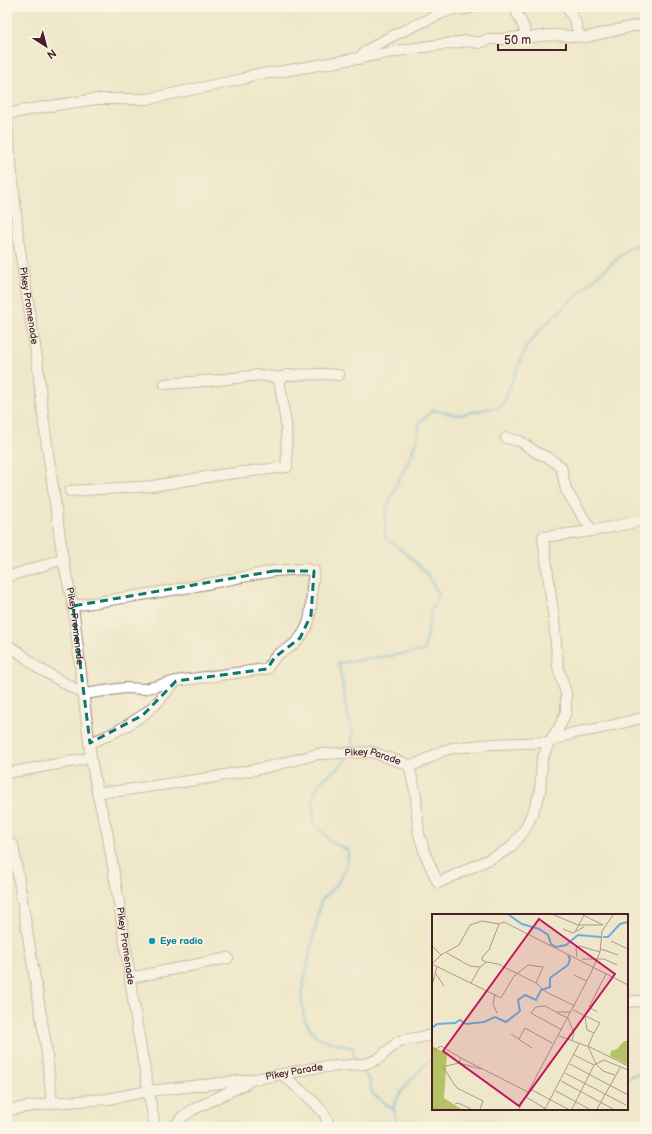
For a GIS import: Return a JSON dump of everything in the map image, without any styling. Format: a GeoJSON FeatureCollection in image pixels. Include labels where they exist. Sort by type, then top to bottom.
{"type":"FeatureCollection","features":[{"type":"Feature","properties":{"kind":"street"},"geometry":{"type":"LineString","coordinates":[[359,59],[369,49],[388,38],[440,14],[453,9],[466,10],[473,7]]}},
{"type":"Feature","properties":{"kind":"street"},"geometry":{"type":"LineString","coordinates":[[515,7],[526,36]]}},
{"type":"Feature","properties":{"kind":"street"},"geometry":{"type":"LineString","coordinates":[[567,7],[579,36]]}},
{"type":"Feature","properties":{"kind":"street"},"geometry":{"type":"LineString","coordinates":[[7,114],[96,100],[148,99],[252,75],[359,59],[416,48],[467,41],[479,43],[489,39],[505,39],[526,36],[553,35],[587,37],[634,26],[645,25]]}},
{"type":"Feature","properties":{"kind":"street","name":"Pikey Promenade"},"geometry":{"type":"LineString","coordinates":[[7,123],[20,244],[37,359],[44,424],[63,559],[73,606],[97,792],[107,831],[138,1032],[155,1127]]}},
{"type":"Feature","properties":{"kind":"street"},"geometry":{"type":"LineString","coordinates":[[165,384],[259,375],[279,378],[288,375],[339,375]]}},
{"type":"Feature","properties":{"kind":"street"},"geometry":{"type":"LineString","coordinates":[[70,491],[152,486],[219,475],[287,467],[286,424],[279,378]]}},
{"type":"Feature","properties":{"kind":"street"},"geometry":{"type":"LineString","coordinates":[[506,438],[520,441],[561,467],[566,490],[592,531]]}},
{"type":"Feature","properties":{"kind":"street"},"geometry":{"type":"LineString","coordinates":[[409,765],[416,796],[419,834],[425,854],[438,883],[510,848],[524,831],[532,814],[540,793],[542,760],[549,742],[564,719],[566,712],[566,693],[558,667],[554,620],[543,537],[592,531],[645,520]]}},
{"type":"Feature","properties":{"kind":"street"},"geometry":{"type":"LineString","coordinates":[[7,577],[63,559]]}},
{"type":"Feature","properties":{"kind":"street"},"geometry":{"type":"LineString","coordinates":[[7,645],[19,652],[38,668],[84,694],[125,688],[144,689],[176,682],[267,669],[275,657],[293,645],[300,638],[309,624],[312,607],[314,571],[274,571],[191,587],[73,606]]}},
{"type":"Feature","properties":{"kind":"street"},"geometry":{"type":"LineString","coordinates":[[90,743],[109,735],[143,715],[156,704],[176,682]]}},
{"type":"Feature","properties":{"kind":"street","name":"Pikey Parade"},"geometry":{"type":"LineString","coordinates":[[97,792],[119,791],[210,778],[268,767],[318,754],[372,752],[409,765],[419,763],[442,751],[452,748],[509,742],[549,742],[573,733],[602,728],[645,717]]}},
{"type":"Feature","properties":{"kind":"street"},"geometry":{"type":"LineString","coordinates":[[7,773],[92,758]]}},
{"type":"Feature","properties":{"kind":"street"},"geometry":{"type":"LineString","coordinates":[[7,842],[13,845],[46,1046],[52,1103]]}},
{"type":"Feature","properties":{"kind":"street"},"geometry":{"type":"LineString","coordinates":[[130,978],[228,958]]}},
{"type":"Feature","properties":{"kind":"street"},"geometry":{"type":"LineString","coordinates":[[628,1002],[639,1000],[645,1001]]}},
{"type":"Feature","properties":{"kind":"street","name":"Pikey Parade"},"geometry":{"type":"LineString","coordinates":[[7,1110],[52,1103],[108,1098],[149,1091],[256,1079],[314,1068],[355,1065],[378,1059],[399,1041],[432,1035]]}},
{"type":"Feature","properties":{"kind":"street"},"geometry":{"type":"LineString","coordinates":[[283,1075],[313,1101],[324,1113],[329,1125],[328,1127]]}},
{"type":"Feature","properties":{"kind":"street"},"geometry":{"type":"LineString","coordinates":[[174,1127],[182,1117],[194,1109],[256,1079]]}},
{"type":"Feature","properties":{"kind":"highlighted area"},"geometry":{"type":"Polygon","coordinates":[[[274,571],[314,571],[311,615],[300,638],[275,657],[267,669],[176,681],[143,715],[90,743],[73,606],[274,571]]]}},
{"type":"Feature","properties":{"kind":"waterway"},"geometry":{"type":"LineString","coordinates":[[350,751],[352,745],[352,734],[338,663],[424,651],[431,611],[439,594],[427,574],[408,555],[385,537],[386,511],[397,483],[409,460],[417,439],[420,422],[433,410],[458,415],[502,406],[526,347],[539,331],[597,276],[632,246],[645,246]]}},
{"type":"Feature","properties":{"kind":"waterway"},"geometry":{"type":"LineString","coordinates":[[348,756],[346,761],[317,786],[313,801],[314,824],[332,842],[349,851],[346,867],[337,884],[321,901],[301,996],[305,1021],[317,1038],[353,1048],[355,1062]]}},
{"type":"Feature","properties":{"kind":"waterway"},"geometry":{"type":"LineString","coordinates":[[395,1127],[395,1102],[412,1078],[432,1059]]}},
{"type":"Feature","properties":{"kind":"waterway"},"geometry":{"type":"LineString","coordinates":[[358,1068],[370,1080],[372,1093],[394,1110]]}},
{"type":"Feature","properties":{"kind":"waterway"},"geometry":{"type":"LineString","coordinates":[[628,1077],[645,1072]]}},
{"type":"Feature","properties":{"kind":"place","name":"Eye radio"},"geometry":{"type":"Point","coordinates":[152,941]}}]}
